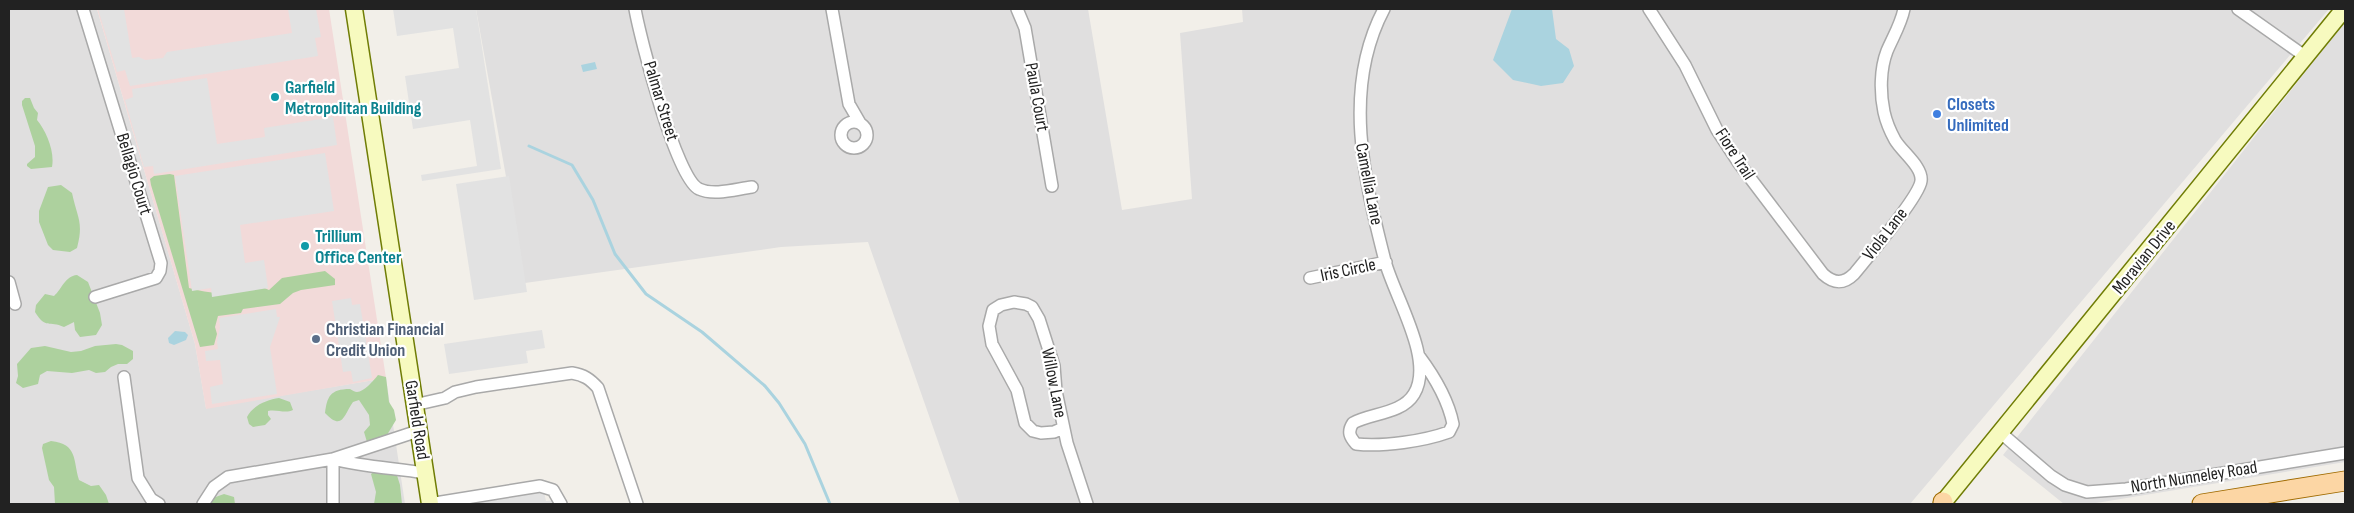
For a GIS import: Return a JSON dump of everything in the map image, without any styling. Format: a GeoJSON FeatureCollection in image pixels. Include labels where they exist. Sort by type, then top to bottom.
{"type":"FeatureCollection","features":[{"type":"Feature","properties":{"kind":"main road"},"geometry":{"type":"LineString","coordinates":[[2202,504],[2345,481]]}},
{"type":"Feature","properties":{"kind":"street","name":"Bellagio Court"},"geometry":{"type":"LineString","coordinates":[[83,9],[161,263],[160,271],[156,278],[95,297]]}},
{"type":"Feature","properties":{"kind":"street","name":"Garfield Road"},"geometry":{"type":"LineString","coordinates":[[354,9],[430,504]]}},
{"type":"Feature","properties":{"kind":"street","name":"Palmar Street"},"geometry":{"type":"LineString","coordinates":[[635,9],[642,41],[671,138],[685,172],[698,189],[712,191],[752,187]]}},
{"type":"Feature","properties":{"kind":"street"},"geometry":{"type":"LineString","coordinates":[[832,9],[849,104],[860,123],[866,129],[867,138],[862,145],[855,148],[847,146],[842,139],[849,104]]}},
{"type":"Feature","properties":{"kind":"street","name":"Paula Court"},"geometry":{"type":"LineString","coordinates":[[1017,9],[1025,28],[1052,186]]}},
{"type":"Feature","properties":{"kind":"street","name":"Camellia Lane"},"geometry":{"type":"LineString","coordinates":[[1384,9],[1368,52],[1363,72],[1360,136],[1386,262],[1419,356],[1420,377],[1413,396],[1393,410],[1353,423],[1350,428],[1350,437],[1356,444],[1368,446],[1435,438],[1449,432],[1453,424],[1451,415],[1433,374],[1419,356]]}},
{"type":"Feature","properties":{"kind":"street","name":"Fiore Trail"},"geometry":{"type":"LineString","coordinates":[[1649,9],[1685,65],[1718,130],[1738,162],[1823,274],[1832,280],[1840,282]]}},
{"type":"Feature","properties":{"kind":"street","name":"Viola Lane"},"geometry":{"type":"LineString","coordinates":[[1840,282],[1849,279],[1854,274],[1901,215],[1919,189],[1922,178],[1889,128],[1881,92],[1886,53],[1899,27],[1904,9]]}},
{"type":"Feature","properties":{"kind":"street"},"geometry":{"type":"LineString","coordinates":[[2238,9],[2306,57]]}},
{"type":"Feature","properties":{"kind":"street","name":"Moravian Drive"},"geometry":{"type":"LineString","coordinates":[[1943,504],[2344,9]]}},
{"type":"Feature","properties":{"kind":"street"},"geometry":{"type":"LineString","coordinates":[[844,126],[852,122],[860,123]]}},
{"type":"Feature","properties":{"kind":"street","name":"Iris Circle"},"geometry":{"type":"LineString","coordinates":[[1310,278],[1386,262]]}},
{"type":"Feature","properties":{"kind":"street"},"geometry":{"type":"LineString","coordinates":[[9,282],[15,304]]}},
{"type":"Feature","properties":{"kind":"street","name":"Willow Lane"},"geometry":{"type":"LineString","coordinates":[[1063,428],[1054,432],[1041,433],[1033,431],[1025,423],[1016,390],[992,344],[989,326],[993,310],[1001,305],[1014,302],[1026,304],[1032,307],[1039,319],[1054,366],[1056,391],[1063,428],[1087,504]]}},
{"type":"Feature","properties":{"kind":"street"},"geometry":{"type":"LineString","coordinates":[[414,405],[440,400],[476,387],[572,373],[589,378],[598,388],[637,504]]}},
{"type":"Feature","properties":{"kind":"street"},"geometry":{"type":"LineString","coordinates":[[124,377],[138,478],[151,499],[159,504]]}},
{"type":"Feature","properties":{"kind":"street"},"geometry":{"type":"LineString","coordinates":[[203,504],[214,487],[228,477],[333,459],[418,430]]}},
{"type":"Feature","properties":{"kind":"street","name":"North Nunneley Road"},"geometry":{"type":"LineString","coordinates":[[2001,433],[2051,476],[2065,485],[2087,492],[2126,489],[2345,452]]}},
{"type":"Feature","properties":{"kind":"street"},"geometry":{"type":"LineString","coordinates":[[333,459],[356,465],[393,467],[425,473]]}},
{"type":"Feature","properties":{"kind":"street"},"geometry":{"type":"LineString","coordinates":[[333,459],[333,504]]}},
{"type":"Feature","properties":{"kind":"street"},"geometry":{"type":"LineString","coordinates":[[430,504],[540,486],[553,490],[561,504]]}},
{"type":"Feature","properties":{"kind":"shaded area"},"geometry":{"type":"Polygon","coordinates":[[[9,9],[97,9],[195,344],[206,408],[386,378],[405,504],[9,504],[9,9]]]}},
{"type":"Feature","properties":{"kind":"shaded area"},"geometry":{"type":"Polygon","coordinates":[[[97,9],[329,9],[386,378],[206,409],[195,344],[97,9]]]}},
{"type":"Feature","properties":{"kind":"shaded area"},"geometry":{"type":"Polygon","coordinates":[[[98,9],[124,9],[132,58],[139,57],[145,60],[163,58],[167,52],[292,33],[288,9],[316,9],[321,37],[315,38],[318,56],[130,86],[125,70],[117,72],[98,9]]]}},
{"type":"Feature","properties":{"kind":"shaded area"},"geometry":{"type":"Polygon","coordinates":[[[393,9],[476,9],[501,169],[422,181],[421,175],[477,166],[470,120],[413,129],[405,76],[459,68],[453,28],[397,36],[393,9]]]}},
{"type":"Feature","properties":{"kind":"shaded area"},"geometry":{"type":"Polygon","coordinates":[[[476,9],[1088,9],[1122,210],[1192,199],[1180,33],[1243,22],[1242,9],[2329,9],[1910,504],[960,504],[868,242],[781,247],[525,283],[476,9]]]}},
{"type":"Feature","properties":{"kind":"shaded area"},"geometry":{"type":"Polygon","coordinates":[[[2345,22],[2345,462],[2090,504],[2064,504],[2003,455],[2345,22]]]}},
{"type":"Feature","properties":{"kind":"shaded area"},"geometry":{"type":"Polygon","coordinates":[[[207,78],[217,144],[265,137],[264,128],[333,117],[337,145],[154,174],[153,166],[144,167],[125,100],[133,97],[132,89],[207,78]]]}},
{"type":"Feature","properties":{"kind":"shaded area"},"geometry":{"type":"Polygon","coordinates":[[[325,153],[334,211],[240,225],[245,263],[264,260],[268,288],[212,297],[211,288],[192,291],[175,176],[325,153]]]}},
{"type":"Feature","properties":{"kind":"shaded area"},"geometry":{"type":"Polygon","coordinates":[[[509,176],[527,292],[474,300],[456,184],[509,176]]]}},
{"type":"Feature","properties":{"kind":"shaded area"},"geometry":{"type":"Polygon","coordinates":[[[351,298],[352,305],[360,304],[372,378],[353,382],[351,371],[343,372],[332,301],[351,298]]]}},
{"type":"Feature","properties":{"kind":"shaded area"},"geometry":{"type":"Polygon","coordinates":[[[276,309],[277,317],[280,317],[270,347],[277,394],[212,404],[210,387],[223,384],[220,360],[206,361],[205,351],[218,349],[219,318],[276,309]]]}},
{"type":"Feature","properties":{"kind":"shaded area"},"geometry":{"type":"Polygon","coordinates":[[[542,330],[545,348],[526,351],[528,363],[449,374],[444,344],[542,330]]]}},
{"type":"Feature","properties":{"kind":"shaded area"},"geometry":{"type":"Polygon","coordinates":[[[544,492],[546,501],[556,500],[557,504],[470,504],[544,492]]]}},
{"type":"Feature","properties":{"kind":"green space"},"geometry":{"type":"Polygon","coordinates":[[[25,98],[30,98],[38,113],[37,120],[44,130],[51,148],[52,167],[31,169],[27,166],[35,157],[35,146],[22,105],[22,101],[25,98]]]}},
{"type":"Feature","properties":{"kind":"green space"},"geometry":{"type":"Polygon","coordinates":[[[174,175],[189,288],[223,293],[247,288],[255,284],[269,290],[282,278],[325,271],[335,279],[335,285],[301,290],[293,293],[280,304],[243,309],[241,313],[218,316],[214,345],[200,347],[151,185],[150,179],[154,176],[174,175]]]}},
{"type":"Feature","properties":{"kind":"green space"},"geometry":{"type":"Polygon","coordinates":[[[61,185],[72,193],[80,226],[77,248],[70,252],[53,250],[48,245],[39,222],[39,211],[48,187],[61,185]]]}},
{"type":"Feature","properties":{"kind":"green space"},"geometry":{"type":"Polygon","coordinates":[[[77,275],[88,282],[100,313],[102,325],[96,335],[80,337],[75,330],[74,322],[64,327],[48,324],[42,321],[35,312],[36,305],[45,294],[54,296],[69,278],[77,275]]]}},
{"type":"Feature","properties":{"kind":"green space"},"geometry":{"type":"Polygon","coordinates":[[[116,344],[133,351],[133,359],[127,364],[118,364],[105,372],[96,373],[89,370],[72,373],[47,371],[40,375],[38,384],[23,388],[16,383],[18,376],[17,364],[31,348],[45,346],[71,352],[95,346],[116,344]]]}},
{"type":"Feature","properties":{"kind":"green space"},"geometry":{"type":"Polygon","coordinates":[[[378,375],[386,377],[389,402],[394,410],[396,420],[387,435],[387,444],[367,442],[364,432],[370,425],[369,415],[359,400],[353,402],[345,416],[339,421],[325,413],[327,402],[334,392],[343,389],[350,389],[356,392],[363,390],[378,375]]]}},
{"type":"Feature","properties":{"kind":"green space"},"geometry":{"type":"Polygon","coordinates":[[[279,398],[290,402],[293,410],[287,412],[268,411],[271,419],[265,425],[253,427],[249,424],[247,417],[253,409],[265,402],[279,398]]]}},
{"type":"Feature","properties":{"kind":"green space"},"geometry":{"type":"Polygon","coordinates":[[[51,441],[60,443],[70,449],[75,460],[79,480],[91,486],[99,485],[106,495],[109,504],[55,504],[54,487],[49,480],[42,448],[43,444],[51,441]]]}},
{"type":"Feature","properties":{"kind":"green space"},"geometry":{"type":"Polygon","coordinates":[[[378,469],[395,469],[400,485],[402,504],[374,504],[376,492],[371,474],[378,469]]]}},
{"type":"Feature","properties":{"kind":"green space"},"geometry":{"type":"Polygon","coordinates":[[[224,494],[234,497],[235,504],[204,504],[210,499],[224,494]]]}},
{"type":"Feature","properties":{"kind":"water"},"geometry":{"type":"Polygon","coordinates":[[[1512,9],[1552,9],[1556,39],[1569,49],[1574,66],[1563,83],[1541,86],[1513,80],[1493,60],[1512,9]]]}},
{"type":"Feature","properties":{"kind":"water"},"geometry":{"type":"Polygon","coordinates":[[[595,62],[597,69],[583,72],[581,65],[595,62]]]}},
{"type":"Feature","properties":{"kind":"water"},"geometry":{"type":"Polygon","coordinates":[[[175,331],[185,332],[188,335],[186,340],[174,345],[169,343],[168,338],[175,331]]]}},
{"type":"Feature","properties":{"kind":"waterway"},"geometry":{"type":"LineString","coordinates":[[529,146],[572,165],[593,200],[615,254],[646,294],[702,332],[765,386],[779,403],[805,444],[830,504]]}},
{"type":"Feature","properties":{"kind":"place","name":"Garfield Metropolitan Building"},"geometry":{"type":"Point","coordinates":[275,97]}},
{"type":"Feature","properties":{"kind":"place","name":"Closets Unlimited"},"geometry":{"type":"Point","coordinates":[1937,114]}},
{"type":"Feature","properties":{"kind":"place","name":"Trillium Office Center"},"geometry":{"type":"Point","coordinates":[305,246]}},
{"type":"Feature","properties":{"kind":"place","name":"Christian Financial Credit Union"},"geometry":{"type":"Point","coordinates":[316,339]}}]}
